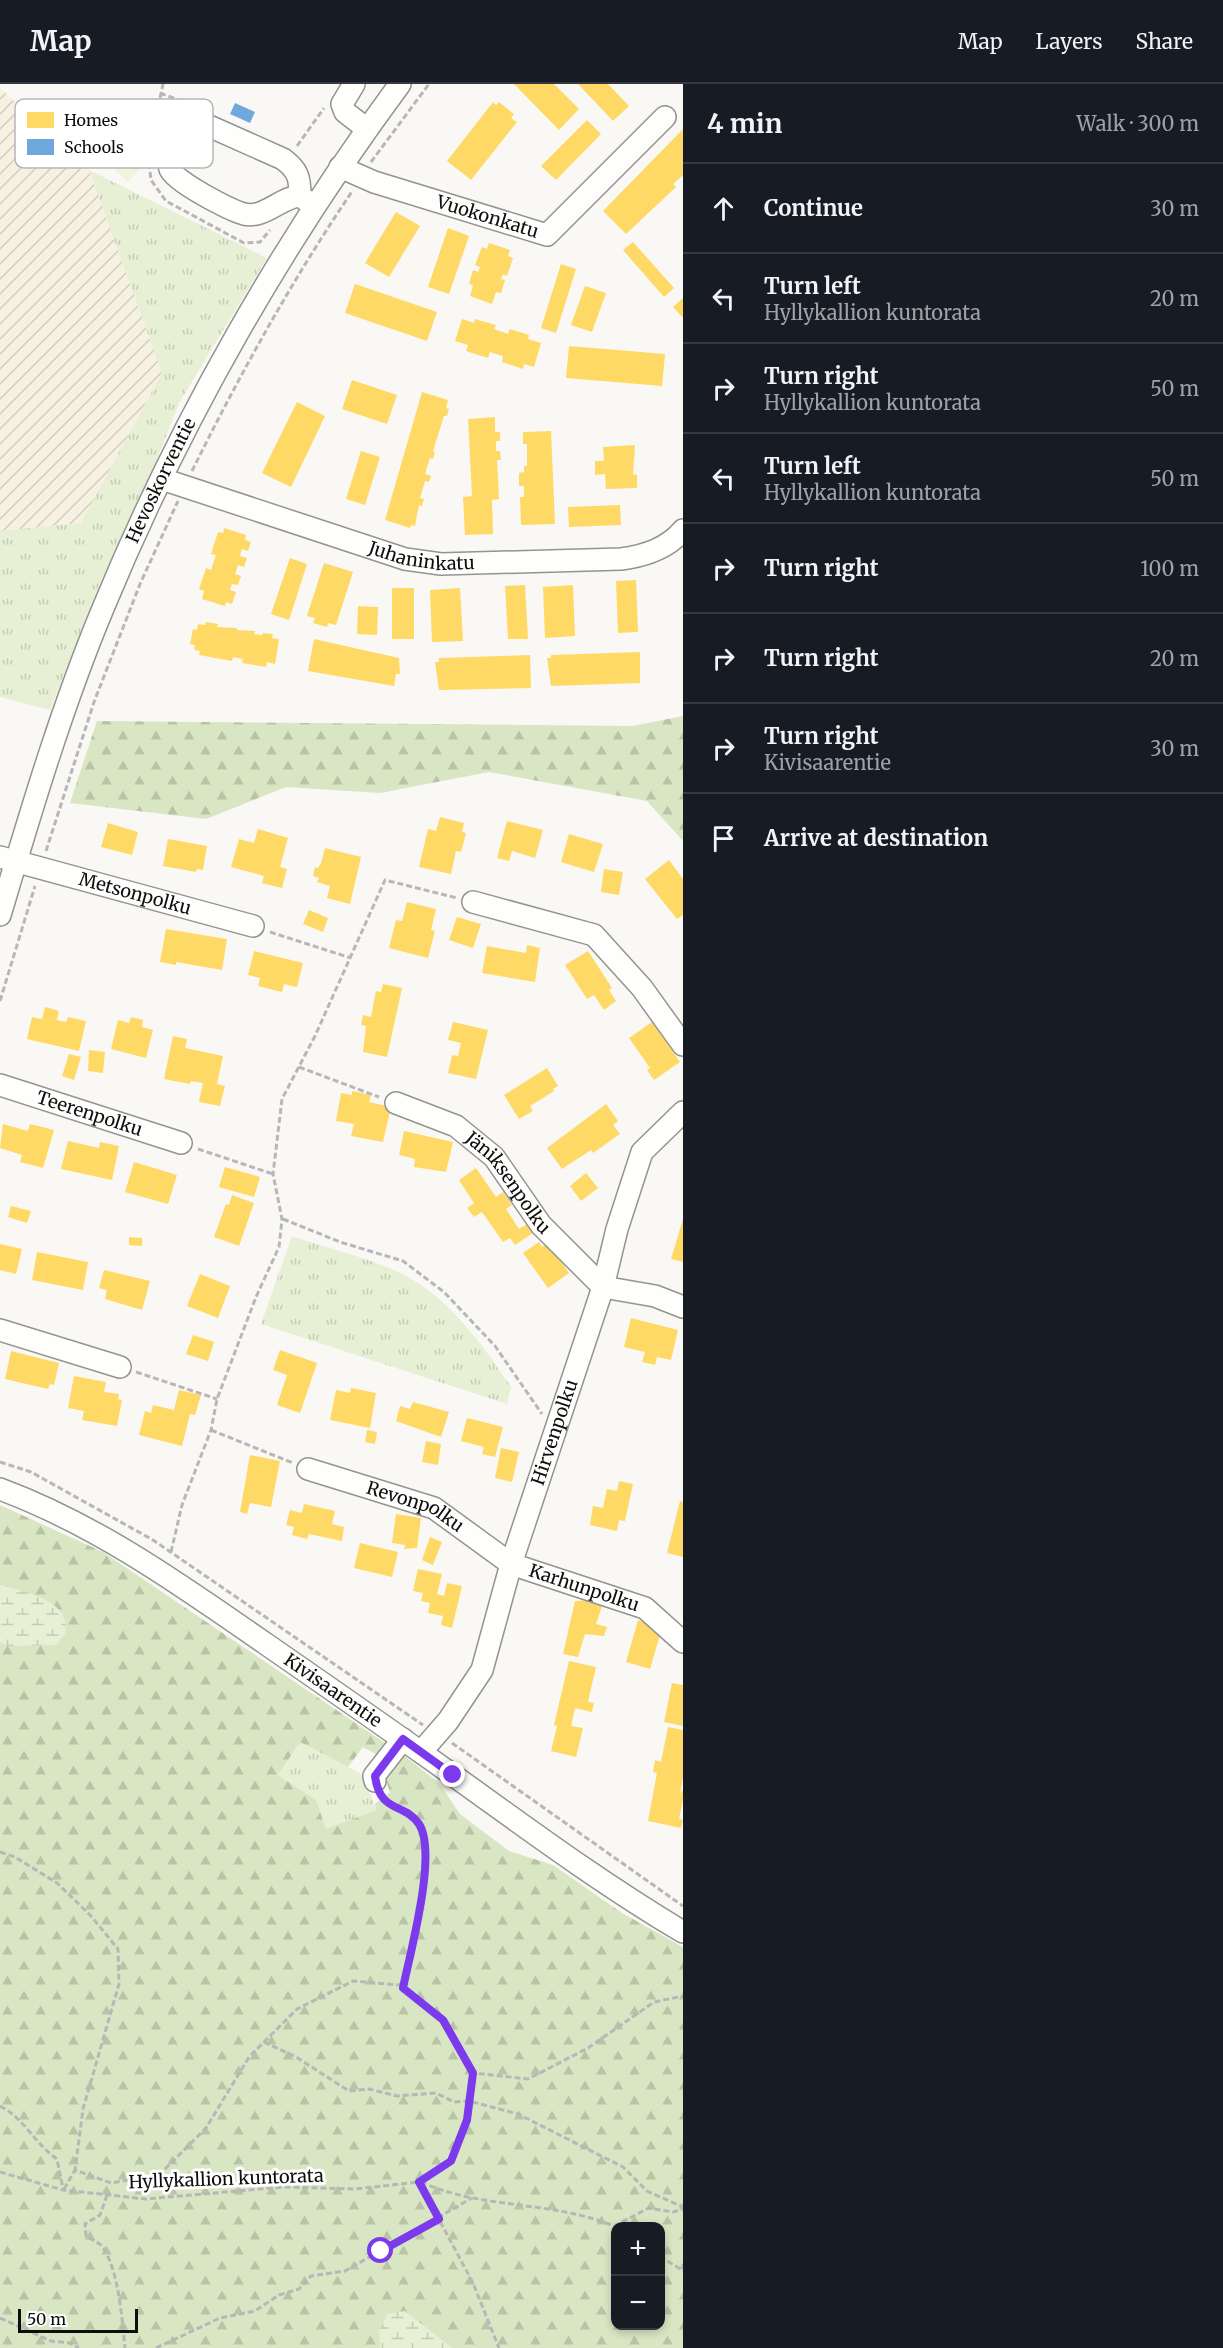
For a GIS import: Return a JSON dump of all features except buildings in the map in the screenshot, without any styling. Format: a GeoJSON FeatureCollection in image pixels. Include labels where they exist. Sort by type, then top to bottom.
{"type":"FeatureCollection","features":[{"type":"Feature","properties":{"kind":"street"},"geometry":{"type":"LineString","coordinates":[[354,84],[344,97],[342,104],[345,112],[367,129]]}},
{"type":"Feature","properties":{"kind":"street","name":"Hevoskorventie"},"geometry":{"type":"LineString","coordinates":[[0,915],[8,860],[104,606],[162,479],[307,201],[340,167],[400,84]]}},
{"type":"Feature","properties":{"kind":"street","name":"Vuokonkatu"},"geometry":{"type":"LineString","coordinates":[[340,167],[361,178],[547,235],[665,117]]}},
{"type":"Feature","properties":{"kind":"street"},"geometry":{"type":"LineString","coordinates":[[170,168],[179,181],[246,214],[263,211],[285,199],[307,201],[295,168],[284,159],[213,128]]}},
{"type":"Feature","properties":{"kind":"street","name":"Juhaninkatu"},"geometry":{"type":"LineString","coordinates":[[162,479],[405,559],[441,564],[621,559],[642,556],[663,547],[683,530]]}},
{"type":"Feature","properties":{"kind":"street","name":"Metsonpolku"},"geometry":{"type":"LineString","coordinates":[[8,860],[253,926]]}},
{"type":"Feature","properties":{"kind":"street"},"geometry":{"type":"LineString","coordinates":[[473,902],[594,935],[642,988],[683,1045]]}},
{"type":"Feature","properties":{"kind":"street","name":"Teerenpolku"},"geometry":{"type":"LineString","coordinates":[[0,1084],[181,1143]]}},
{"type":"Feature","properties":{"kind":"street","name":"Jäniksenpolku"},"geometry":{"type":"LineString","coordinates":[[396,1103],[456,1126],[494,1157],[541,1225],[603,1287]]}},
{"type":"Feature","properties":{"kind":"street","name":"Hirvenpolku"},"geometry":{"type":"LineString","coordinates":[[421,1752],[438,1733],[482,1670],[511,1564],[603,1287],[617,1229],[642,1152],[683,1112]]}},
{"type":"Feature","properties":{"kind":"street"},"geometry":{"type":"LineString","coordinates":[[603,1287],[656,1296],[683,1307]]}},
{"type":"Feature","properties":{"kind":"street"},"geometry":{"type":"LineString","coordinates":[[0,1330],[120,1367]]}},
{"type":"Feature","properties":{"kind":"street","name":"Revonpolku"},"geometry":{"type":"LineString","coordinates":[[308,1469],[434,1508],[511,1564]]}},
{"type":"Feature","properties":{"kind":"street","name":"Kivisaarentie"},"geometry":{"type":"LineString","coordinates":[[0,1489],[108,1539],[191,1592],[403,1739],[555,1850],[624,1897],[683,1932]]}},
{"type":"Feature","properties":{"kind":"street","name":"Karhunpolku"},"geometry":{"type":"LineString","coordinates":[[511,1564],[645,1608],[683,1642]]}},
{"type":"Feature","properties":{"kind":"street"},"geometry":{"type":"LineString","coordinates":[[375,1780],[375,1776],[403,1739]]}},
{"type":"Feature","properties":{"kind":"path"},"geometry":{"type":"LineString","coordinates":[[0,1001],[94,702],[140,584],[184,488],[239,379],[316,244],[429,84]]}},
{"type":"Feature","properties":{"kind":"path"},"geometry":{"type":"LineString","coordinates":[[160,93],[176,99]]}},
{"type":"Feature","properties":{"kind":"path"},"geometry":{"type":"LineString","coordinates":[[294,151],[327,103]]}},
{"type":"Feature","properties":{"kind":"path"},"geometry":{"type":"LineString","coordinates":[[171,1552],[182,1505],[211,1430],[218,1399],[256,1297],[279,1247],[282,1219],[273,1174],[282,1099],[351,958],[384,880],[473,902]]}},
{"type":"Feature","properties":{"kind":"path"},"geometry":{"type":"LineString","coordinates":[[253,926],[351,958]]}},
{"type":"Feature","properties":{"kind":"path"},"geometry":{"type":"LineString","coordinates":[[299,1068],[396,1103]]}},
{"type":"Feature","properties":{"kind":"path"},"geometry":{"type":"LineString","coordinates":[[181,1143],[273,1174]]}},
{"type":"Feature","properties":{"kind":"path"},"geometry":{"type":"LineString","coordinates":[[282,1219],[340,1242],[403,1261],[444,1292],[495,1346],[555,1432]]}},
{"type":"Feature","properties":{"kind":"path"},"geometry":{"type":"LineString","coordinates":[[120,1367],[218,1399]]}},
{"type":"Feature","properties":{"kind":"path"},"geometry":{"type":"LineString","coordinates":[[211,1430],[308,1469]]}},
{"type":"Feature","properties":{"kind":"path"},"geometry":{"type":"LineString","coordinates":[[0,1462],[31,1472],[83,1498],[171,1552],[438,1733],[683,1906]]}},
{"type":"Feature","properties":{"kind":"path"},"geometry":{"type":"LineString","coordinates":[[375,1780],[389,1807],[410,1814],[419,1824],[426,1849],[423,1886],[403,1988]]}},
{"type":"Feature","properties":{"kind":"path"},"geometry":{"type":"LineString","coordinates":[[0,1852],[15,1857],[57,1883],[91,1916],[118,1949],[119,1984],[83,2109],[75,2170],[63,2190]]}},
{"type":"Feature","properties":{"kind":"path","name":"Hyllykallion kuntorata"},"geometry":{"type":"LineString","coordinates":[[0,2172],[63,2190],[146,2199],[283,2187],[355,2189],[419,2182],[451,2161],[467,2120],[473,2073],[443,2020],[403,1988],[399,1985],[353,1982],[297,2009],[249,2057],[206,2128],[159,2175],[111,2183],[75,2170]]}},
{"type":"Feature","properties":{"kind":"path"},"geometry":{"type":"LineString","coordinates":[[473,2073],[528,2079],[588,2048],[654,2002],[683,1996]]}},
{"type":"Feature","properties":{"kind":"path"},"geometry":{"type":"LineString","coordinates":[[264,2042],[296,2057],[349,2091],[369,2089],[397,2096],[436,2093],[454,2102],[469,2101],[518,2114],[578,2142],[623,2167],[647,2191],[683,2208]]}},
{"type":"Feature","properties":{"kind":"path"},"geometry":{"type":"LineString","coordinates":[[0,2106],[29,2129],[45,2151],[57,2159],[63,2190]]}},
{"type":"Feature","properties":{"kind":"path"},"geometry":{"type":"LineString","coordinates":[[419,2182],[444,2193],[582,2216],[611,2225]]}},
{"type":"Feature","properties":{"kind":"path"},"geometry":{"type":"LineString","coordinates":[[419,2182],[473,2283],[499,2348]]}},
{"type":"Feature","properties":{"kind":"path"},"geometry":{"type":"LineString","coordinates":[[107,2195],[100,2215],[85,2224],[86,2236],[101,2245],[111,2268],[119,2300],[124,2348]]}},
{"type":"Feature","properties":{"kind":"path"},"geometry":{"type":"LineString","coordinates":[[156,2348],[220,2318],[255,2311],[279,2295],[299,2289],[311,2276],[345,2271],[472,2198]]}},
{"type":"Feature","properties":{"kind":"path"},"geometry":{"type":"LineString","coordinates":[[623,2222],[649,2208],[673,2212],[683,2208]]}},
{"type":"Feature","properties":{"kind":"path"},"geometry":{"type":"LineString","coordinates":[[665,2259],[683,2271]]}},
{"type":"Feature","properties":{"kind":"path"},"geometry":{"type":"LineString","coordinates":[[0,2318],[51,2341],[70,2343],[79,2348]]}},
{"type":"Feature","properties":{"kind":"shaded area"},"geometry":{"type":"Polygon","coordinates":[[[0,88],[15,102],[15,168],[87,168],[89,170],[162,373],[81,523],[0,531],[0,88]]]}},
{"type":"Feature","properties":{"kind":"green space"},"geometry":{"type":"Polygon","coordinates":[[[113,168],[141,168],[128,182],[113,168]]]}},
{"type":"Feature","properties":{"kind":"green space"},"geometry":{"type":"Polygon","coordinates":[[[89,170],[267,258],[179,403],[156,462],[96,592],[50,710],[0,697],[0,531],[81,523],[162,373],[89,170]]]}},
{"type":"Feature","properties":{"kind":"green space"},"geometry":{"type":"Polygon","coordinates":[[[683,716],[683,841],[647,801],[489,772],[380,793],[286,787],[206,819],[70,803],[97,721],[633,726],[683,716]]]}},
{"type":"Feature","properties":{"kind":"green space"},"geometry":{"type":"Polygon","coordinates":[[[292,1236],[384,1266],[431,1292],[475,1337],[511,1387],[507,1404],[261,1324],[292,1236]]]}},
{"type":"Feature","properties":{"kind":"green space"},"geometry":{"type":"Polygon","coordinates":[[[0,1505],[103,1552],[388,1745],[379,1756],[363,1747],[348,1767],[300,1742],[278,1775],[316,1800],[326,1829],[377,1810],[375,1804],[390,1792],[387,1775],[401,1753],[439,1783],[460,1814],[509,1851],[553,1865],[622,1913],[683,1947],[683,2348],[0,2348],[0,1505]]]}},
{"type":"Feature","properties":{"kind":"green space"},"geometry":{"type":"Polygon","coordinates":[[[0,1585],[36,1596],[60,1611],[65,1620],[66,1633],[56,1645],[8,1646],[0,1642],[0,1585]]]}},
{"type":"Feature","properties":{"kind":"green space"},"geometry":{"type":"Polygon","coordinates":[[[300,1742],[361,1774],[390,1839],[336,1859],[316,1800],[278,1775],[300,1742]]]}},
{"type":"Feature","properties":{"kind":"green space"},"geometry":{"type":"Polygon","coordinates":[[[405,2311],[452,2348],[380,2348],[379,2330],[388,2314],[405,2311]]]}},
{"type":"Feature","properties":{"kind":"route"},"geometry":{"type":"LineString","coordinates":[[381,2251],[397,2240],[439,2219],[419,2182],[451,2161],[467,2120],[473,2073],[443,2020],[403,1988],[423,1886],[426,1849],[419,1824],[410,1814],[389,1807],[382,1798],[375,1776],[403,1739],[453,1775]]}}]}
